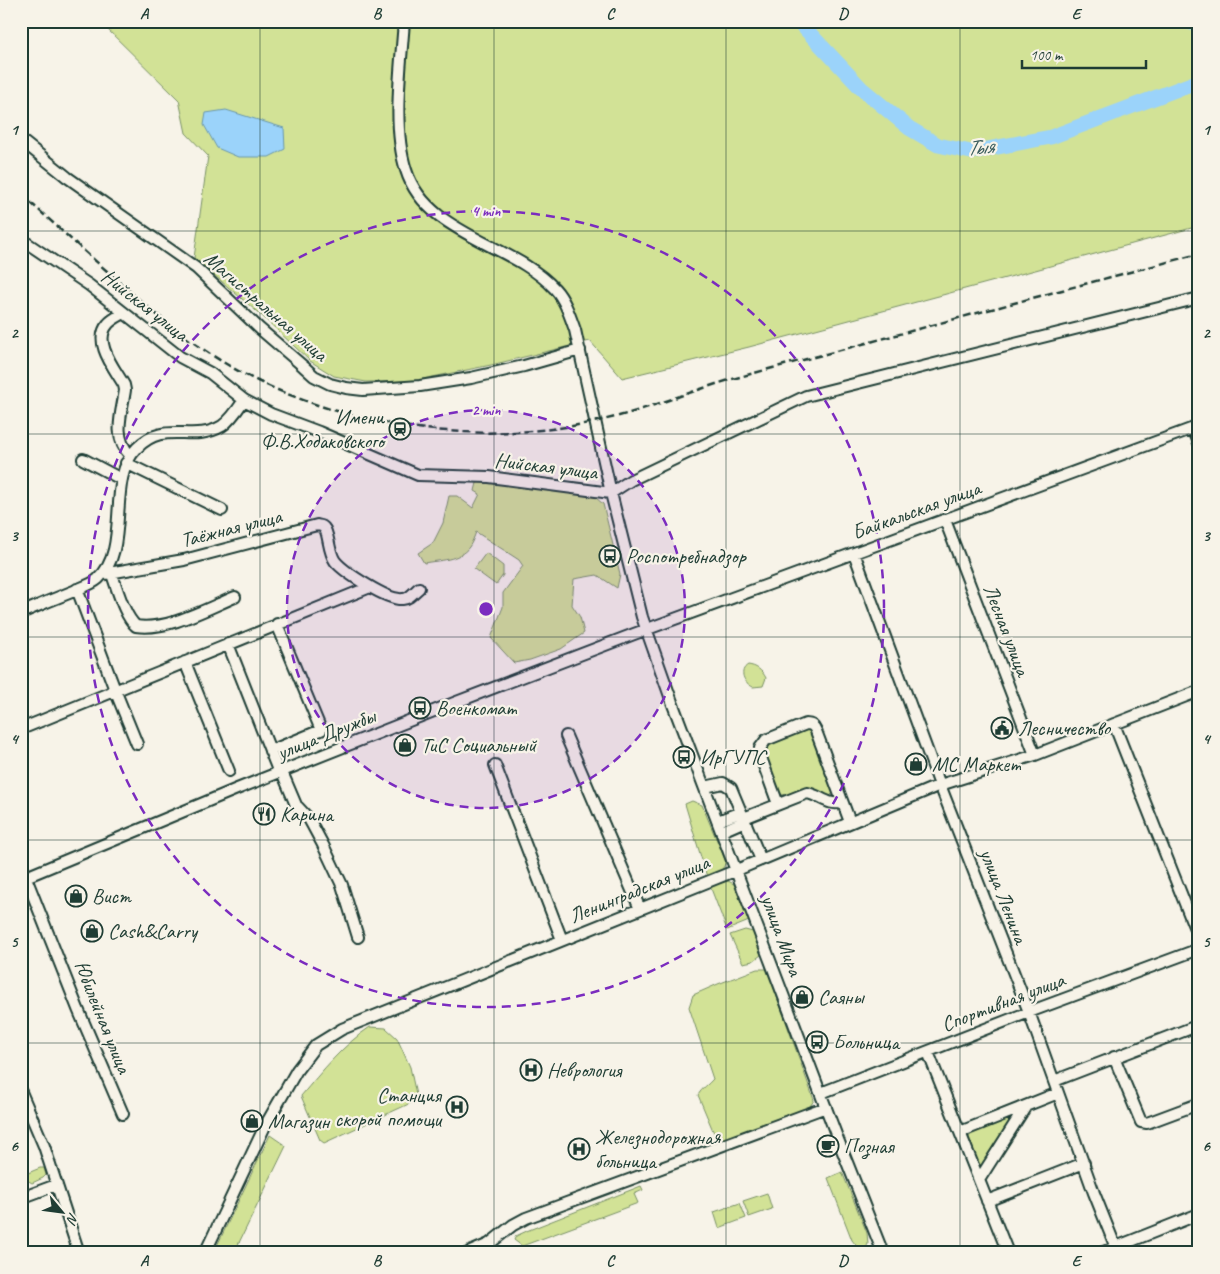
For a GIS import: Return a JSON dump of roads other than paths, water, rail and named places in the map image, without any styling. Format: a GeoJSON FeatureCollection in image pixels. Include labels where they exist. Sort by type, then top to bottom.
{"type":"FeatureCollection","features":[{"type":"Feature","properties":{"kind":"street","name":"улица Мира"},"geometry":{"type":"LineString","coordinates":[[404,21],[399,104],[400,143],[404,164],[413,187],[422,200],[442,218],[532,270],[554,288],[568,311],[580,350],[611,493],[647,630],[826,1107],[883,1253]]}},
{"type":"Feature","properties":{"kind":"street","name":"Магистральная улица"},"geometry":{"type":"LineString","coordinates":[[21,140],[67,177],[196,268],[260,329],[314,376],[330,384],[363,390],[420,386],[471,378],[524,366],[580,350]]}},
{"type":"Feature","properties":{"kind":"street","name":"Нийская улица"},"geometry":{"type":"LineString","coordinates":[[21,239],[72,272],[180,358],[210,373],[244,400],[271,414],[418,475],[489,477],[611,493],[631,480],[806,396],[1199,298]]}},
{"type":"Feature","properties":{"kind":"street"},"geometry":{"type":"LineString","coordinates":[[124,313],[107,324],[102,339],[108,356],[124,385],[125,390],[119,425],[128,459],[222,510]]}},
{"type":"Feature","properties":{"kind":"street"},"geometry":{"type":"LineString","coordinates":[[235,597],[171,622],[154,626],[136,626],[130,620],[107,573],[116,541],[121,479],[128,459],[143,442],[158,433],[203,433],[223,426],[244,400]]}},
{"type":"Feature","properties":{"kind":"street"},"geometry":{"type":"LineString","coordinates":[[1196,427],[1199,443]]}},
{"type":"Feature","properties":{"kind":"street","name":"Байкальская улица"},"geometry":{"type":"LineString","coordinates":[[647,630],[1196,427]]}},
{"type":"Feature","properties":{"kind":"street"},"geometry":{"type":"LineString","coordinates":[[83,460],[121,479]]}},
{"type":"Feature","properties":{"kind":"street","name":"Лесная улица"},"geometry":{"type":"LineString","coordinates":[[945,520],[1035,754]]}},
{"type":"Feature","properties":{"kind":"street","name":"Таёжная улица"},"geometry":{"type":"LineString","coordinates":[[21,613],[91,584],[107,573],[184,560],[317,525],[325,529],[330,553],[336,562],[370,587],[389,596],[402,599],[407,598],[418,588]]}},
{"type":"Feature","properties":{"kind":"street","name":"улица Ленина"},"geometry":{"type":"LineString","coordinates":[[854,553],[940,786],[1029,1012],[1117,1250]]}},
{"type":"Feature","properties":{"kind":"street"},"geometry":{"type":"LineString","coordinates":[[21,729],[370,587]]}},
{"type":"Feature","properties":{"kind":"street"},"geometry":{"type":"LineString","coordinates":[[77,589],[137,744]]}},
{"type":"Feature","properties":{"kind":"street"},"geometry":{"type":"LineString","coordinates":[[270,751],[321,730],[277,624]]}},
{"type":"Feature","properties":{"kind":"street","name":"улица Дружбы"},"geometry":{"type":"LineString","coordinates":[[24,878],[454,702],[647,630]]}},
{"type":"Feature","properties":{"kind":"street"},"geometry":{"type":"LineString","coordinates":[[228,644],[270,751],[296,805],[308,819],[323,845],[342,885],[358,937]]}},
{"type":"Feature","properties":{"kind":"street"},"geometry":{"type":"LineString","coordinates":[[185,662],[229,771]]}},
{"type":"Feature","properties":{"kind":"street","name":"Ленинградская улица"},"geometry":{"type":"LineString","coordinates":[[205,1253],[265,1126],[297,1070],[316,1046],[342,1029],[940,786],[1035,754],[1199,692]]}},
{"type":"Feature","properties":{"kind":"street"},"geometry":{"type":"LineString","coordinates":[[778,804],[760,755],[760,748],[767,739],[808,724],[812,725],[816,729],[850,822]]}},
{"type":"Feature","properties":{"kind":"street"},"geometry":{"type":"LineString","coordinates":[[1114,724],[1199,939]]}},
{"type":"Feature","properties":{"kind":"street"},"geometry":{"type":"LineString","coordinates":[[566,736],[640,909]]}},
{"type":"Feature","properties":{"kind":"street"},"geometry":{"type":"LineString","coordinates":[[496,765],[562,940]]}},
{"type":"Feature","properties":{"kind":"street"},"geometry":{"type":"LineString","coordinates":[[705,787],[719,783],[729,786],[734,792],[761,860]]}},
{"type":"Feature","properties":{"kind":"street"},"geometry":{"type":"LineString","coordinates":[[720,826],[807,793],[814,794],[832,803],[842,802]]}},
{"type":"Feature","properties":{"kind":"street","name":"Юбилейная улица"},"geometry":{"type":"LineString","coordinates":[[21,865],[24,878],[123,1114]]}},
{"type":"Feature","properties":{"kind":"street","name":"Спортивная улица"},"geometry":{"type":"LineString","coordinates":[[821,1093],[1029,1012],[1199,949]]}},
{"type":"Feature","properties":{"kind":"street"},"geometry":{"type":"LineString","coordinates":[[1054,1080],[1199,1025]]}},
{"type":"Feature","properties":{"kind":"street"},"geometry":{"type":"LineString","coordinates":[[928,1052],[1008,1253]]}},
{"type":"Feature","properties":{"kind":"street"},"geometry":{"type":"LineString","coordinates":[[1114,1058],[1141,1122],[1147,1123],[1198,1104]]}},
{"type":"Feature","properties":{"kind":"street"},"geometry":{"type":"LineString","coordinates":[[21,1092],[44,1146],[79,1253]]}},
{"type":"Feature","properties":{"kind":"street"},"geometry":{"type":"LineString","coordinates":[[960,1132],[1058,1093]]}},
{"type":"Feature","properties":{"kind":"street"},"geometry":{"type":"LineString","coordinates":[[979,1180],[1026,1106]]}},
{"type":"Feature","properties":{"kind":"street"},"geometry":{"type":"LineString","coordinates":[[468,1253],[489,1244],[513,1225],[526,1218],[826,1107]]}},
{"type":"Feature","properties":{"kind":"street"},"geometry":{"type":"LineString","coordinates":[[987,1201],[1084,1163]]}},
{"type":"Feature","properties":{"kind":"street"},"geometry":{"type":"LineString","coordinates":[[21,1198],[56,1185]]}},
{"type":"Feature","properties":{"kind":"street"},"geometry":{"type":"LineString","coordinates":[[1101,1253],[1117,1250],[1199,1214]]}},
{"type":"Feature","properties":{"kind":"water"},"geometry":{"type":"Polygon","coordinates":[[[226,110],[284,128],[285,149],[269,157],[238,157],[217,148],[204,125],[206,113],[226,110]]]}},
{"type":"Feature","properties":{"kind":"waterway","name":"Тыя"},"geometry":{"type":"LineString","coordinates":[[798,21],[861,88],[909,128],[938,145],[971,152],[1051,137],[1199,81]]}},
{"type":"Feature","properties":{"kind":"waterway","name":"Тыя"},"geometry":{"type":"LineString","coordinates":[[1185,21],[1199,25]]}},
{"type":"Feature","properties":{"kind":"railway"},"geometry":{"type":"LineString","coordinates":[[21,194],[125,287],[180,333],[220,360],[262,383],[304,400],[348,414],[392,424],[484,433],[575,426],[619,416],[741,377],[1199,254]]}},
{"type":"Feature","properties":{"kind":"place","name":"Имени Ф.В.Ходаковского"},"geometry":{"type":"Point","coordinates":[400,429]}},
{"type":"Feature","properties":{"kind":"place","name":"Роспотребнадзор"},"geometry":{"type":"Point","coordinates":[610,556]}},
{"type":"Feature","properties":{"kind":"place","name":"Военкомат"},"geometry":{"type":"Point","coordinates":[420,708]}},
{"type":"Feature","properties":{"kind":"place","name":"Лесничество"},"geometry":{"type":"Point","coordinates":[1002,728]}},
{"type":"Feature","properties":{"kind":"place","name":"ТиС Социальный"},"geometry":{"type":"Point","coordinates":[405,745]}},
{"type":"Feature","properties":{"kind":"place","name":"ИрГУПС"},"geometry":{"type":"Point","coordinates":[684,757]}},
{"type":"Feature","properties":{"kind":"place","name":"МС Маркет"},"geometry":{"type":"Point","coordinates":[916,764]}},
{"type":"Feature","properties":{"kind":"place","name":"Карина"},"geometry":{"type":"Point","coordinates":[264,814]}},
{"type":"Feature","properties":{"kind":"place","name":"Вист"},"geometry":{"type":"Point","coordinates":[76,896]}},
{"type":"Feature","properties":{"kind":"place","name":"Cash&Carry"},"geometry":{"type":"Point","coordinates":[92,931]}},
{"type":"Feature","properties":{"kind":"place","name":"Саяны"},"geometry":{"type":"Point","coordinates":[802,997]}},
{"type":"Feature","properties":{"kind":"place","name":"Больница"},"geometry":{"type":"Point","coordinates":[817,1042]}},
{"type":"Feature","properties":{"kind":"place","name":"Неврология"},"geometry":{"type":"Point","coordinates":[531,1070]}},
{"type":"Feature","properties":{"kind":"place","name":"Станция скорой помощи"},"geometry":{"type":"Point","coordinates":[457,1107]}},
{"type":"Feature","properties":{"kind":"place","name":"Магазин"},"geometry":{"type":"Point","coordinates":[252,1121]}},
{"type":"Feature","properties":{"kind":"place","name":"Позная"},"geometry":{"type":"Point","coordinates":[828,1146]}},
{"type":"Feature","properties":{"kind":"place","name":"Железнодорожная больница"},"geometry":{"type":"Point","coordinates":[579,1149]}}]}
